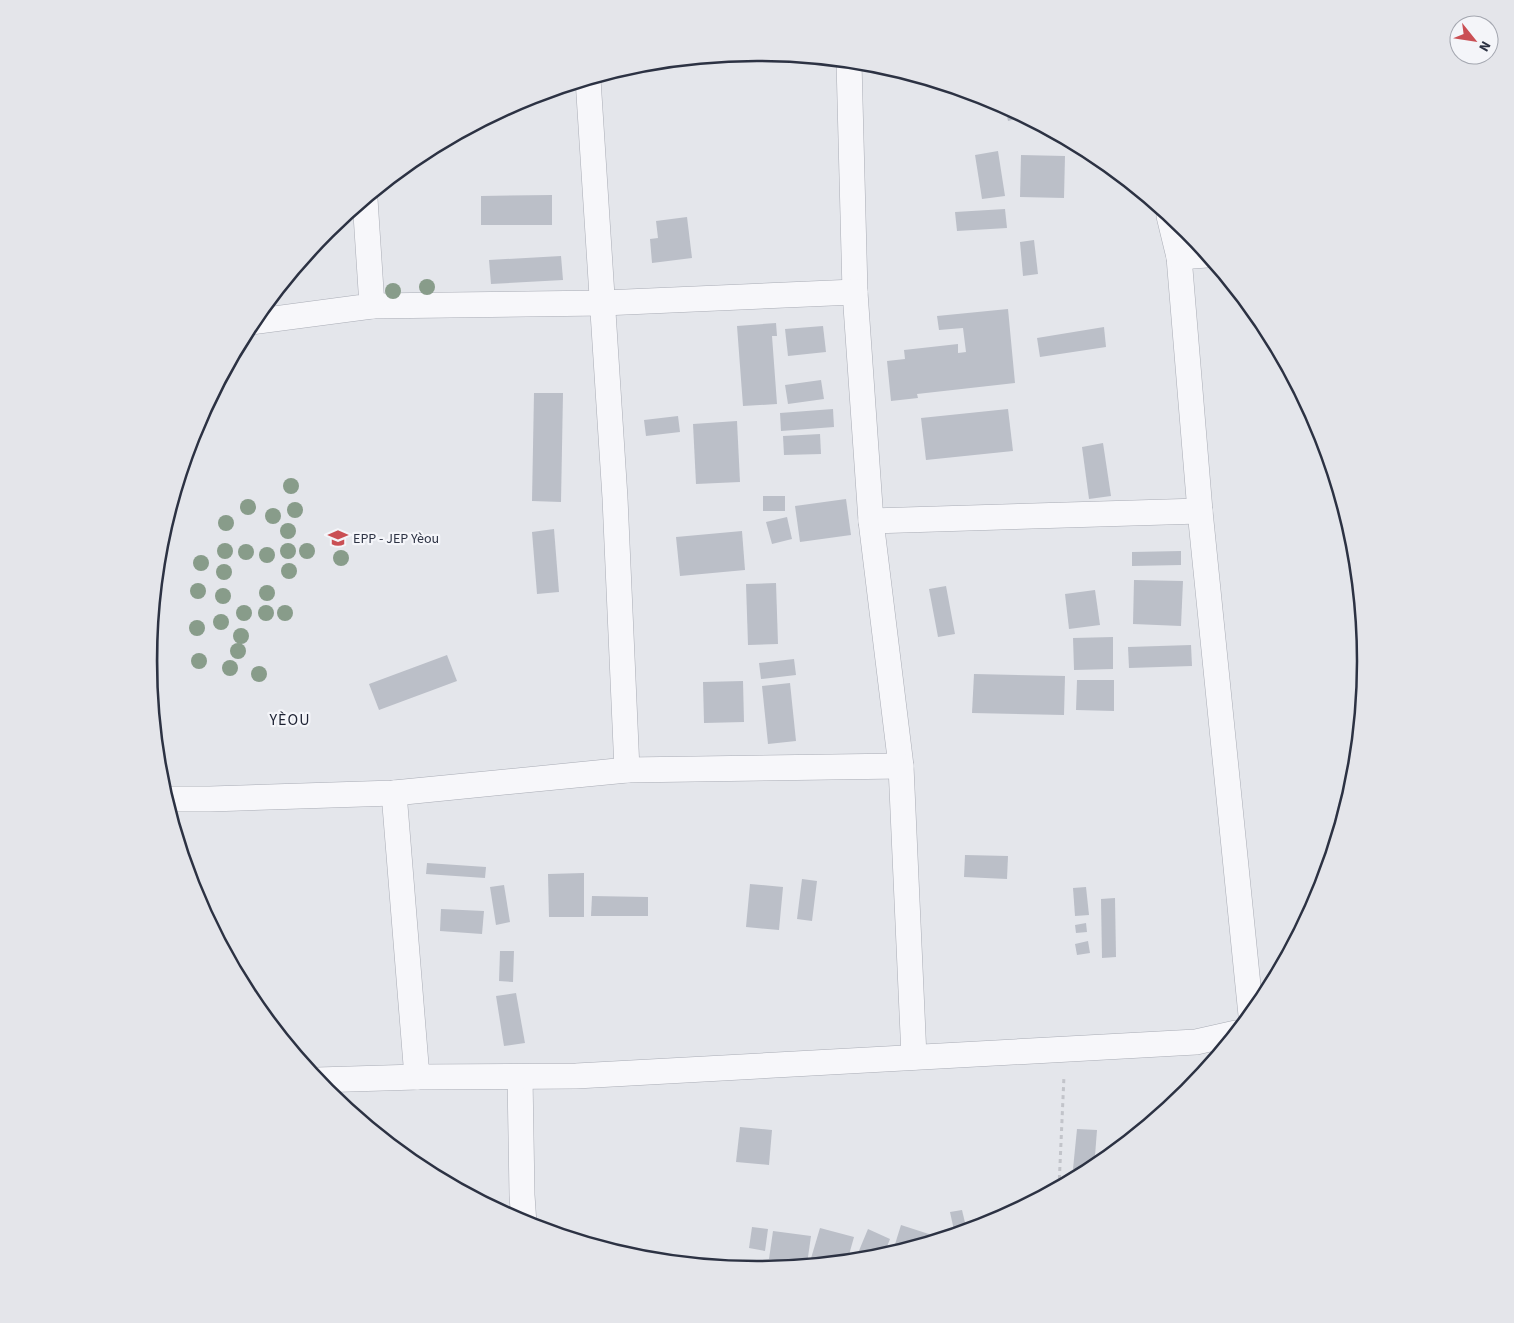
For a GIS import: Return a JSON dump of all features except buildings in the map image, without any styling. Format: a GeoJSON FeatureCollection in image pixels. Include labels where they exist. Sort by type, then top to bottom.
{"type":"FeatureCollection","features":[{"type":"Feature","properties":{"kind":"street"},"geometry":{"type":"LineString","coordinates":[[849,69],[855,292],[871,521],[902,766],[914,1057]]}},
{"type":"Feature","properties":{"kind":"street"},"geometry":{"type":"LineString","coordinates":[[588,86],[603,303],[628,770]]}},
{"type":"Feature","properties":{"kind":"street"},"geometry":{"type":"LineString","coordinates":[[365,206],[372,306]]}},
{"type":"Feature","properties":{"kind":"street"},"geometry":{"type":"LineString","coordinates":[[1172,228],[1179,257],[1200,511],[1250,1004]]}},
{"type":"Feature","properties":{"kind":"street"},"geometry":{"type":"LineString","coordinates":[[1179,257],[1198,256]]}},
{"type":"Feature","properties":{"kind":"street"},"geometry":{"type":"LineString","coordinates":[[263,320],[372,306],[603,303],[855,292]]}},
{"type":"Feature","properties":{"kind":"street"},"geometry":{"type":"LineString","coordinates":[[871,521],[1200,511]]}},
{"type":"Feature","properties":{"kind":"street"},"geometry":{"type":"LineString","coordinates":[[173,799],[394,794],[628,770],[902,766]]}},
{"type":"Feature","properties":{"kind":"street"},"geometry":{"type":"LineString","coordinates":[[394,794],[418,1077]]}},
{"type":"Feature","properties":{"kind":"street"},"geometry":{"type":"LineString","coordinates":[[327,1080],[576,1076],[1196,1042],[1226,1035]]}},
{"type":"Feature","properties":{"kind":"street"},"geometry":{"type":"LineString","coordinates":[[520,1077],[523,1214]]}},
{"type":"Feature","properties":{"kind":"path"},"geometry":{"type":"LineString","coordinates":[[1059,1180],[1066,1048]]}},
{"type":"Feature","properties":{"kind":"place","name":"EPP - JEP Yèou"},"geometry":{"type":"Point","coordinates":[338,538]}},
{"type":"Feature","properties":{"kind":"district","name":"YÈOU"},"geometry":{"type":"Point","coordinates":[290,719]}}]}
